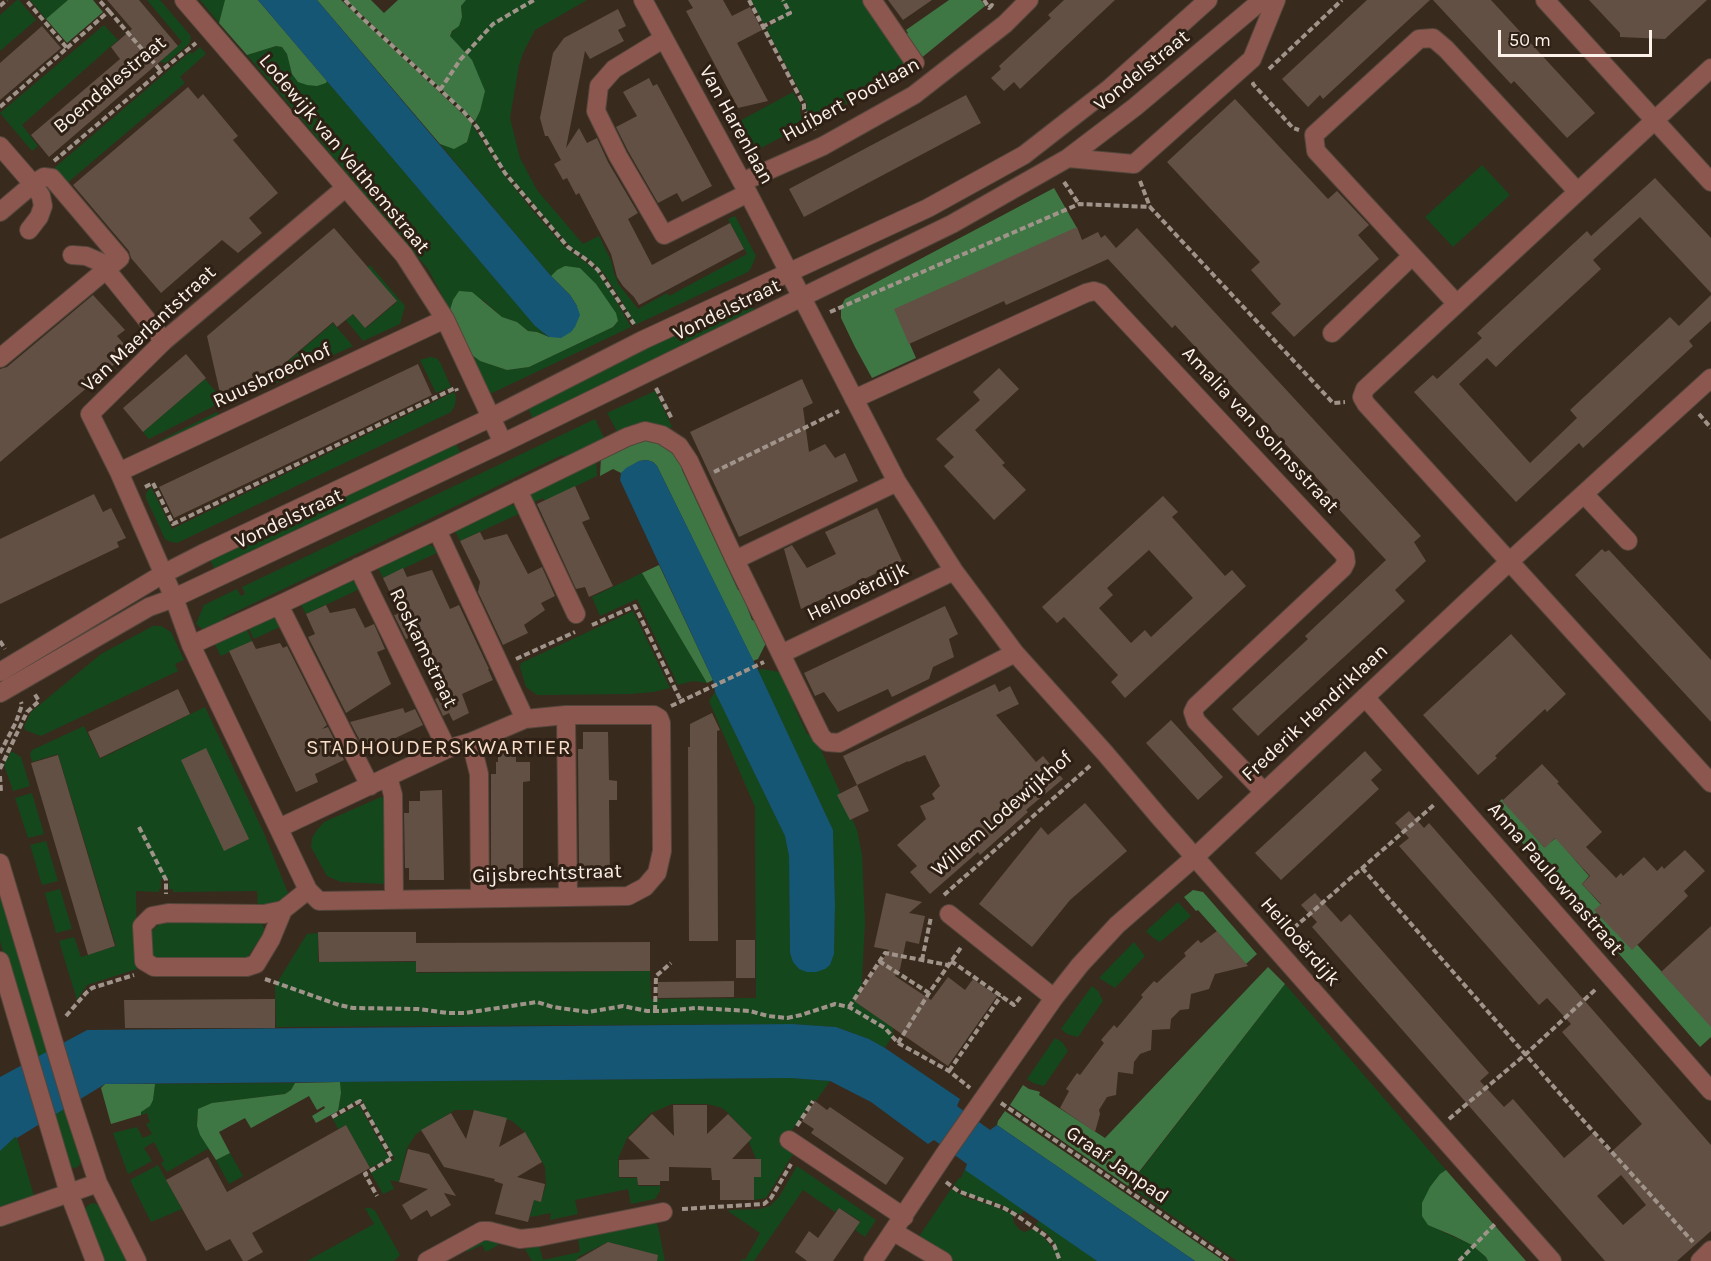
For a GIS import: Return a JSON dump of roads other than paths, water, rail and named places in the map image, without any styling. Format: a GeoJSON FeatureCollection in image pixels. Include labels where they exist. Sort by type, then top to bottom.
{"type":"FeatureCollection","features":[{"type":"Feature","properties":{"kind":"street","name":"Lodewijk van Velthemstraat"},"geometry":{"type":"LineString","coordinates":[[184,0],[404,255],[445,319],[503,443]]}},
{"type":"Feature","properties":{"kind":"street","name":"Van Harenlaan"},"geometry":{"type":"LineString","coordinates":[[643,0],[745,187],[802,298]]}},
{"type":"Feature","properties":{"kind":"street"},"geometry":{"type":"LineString","coordinates":[[872,0],[915,63]]}},
{"type":"Feature","properties":{"kind":"street","name":"Huibert Pootlaan"},"geometry":{"type":"LineString","coordinates":[[663,39],[614,69],[599,87],[596,111],[618,156],[664,235],[745,187],[914,95],[1005,24],[1029,0]]}},
{"type":"Feature","properties":{"kind":"street","name":"Vondelstraat"},"geometry":{"type":"LineString","coordinates":[[0,672],[163,574],[204,553],[490,418],[644,340],[928,208],[1024,155],[1110,88],[1208,0]]}},
{"type":"Feature","properties":{"kind":"street","name":"Vondelstraat"},"geometry":{"type":"LineString","coordinates":[[0,693],[149,607],[174,598],[503,443],[952,224],[1061,162],[1135,107],[1262,0]]}},
{"type":"Feature","properties":{"kind":"street"},"geometry":{"type":"LineString","coordinates":[[1061,162],[1134,164],[1252,59],[1276,0]]}},
{"type":"Feature","properties":{"kind":"street"},"geometry":{"type":"LineString","coordinates":[[1545,0],[1711,182]]}},
{"type":"Feature","properties":{"kind":"street"},"geometry":{"type":"LineString","coordinates":[[1456,303],[1316,151],[1314,135],[1419,39],[1433,38],[1446,49],[1577,191]]}},
{"type":"Feature","properties":{"kind":"street"},"geometry":{"type":"LineString","coordinates":[[1711,68],[1456,303],[1365,389],[1362,397],[1711,783]]}},
{"type":"Feature","properties":{"kind":"street"},"geometry":{"type":"LineString","coordinates":[[0,146],[38,180],[43,206],[39,217],[29,230]]}},
{"type":"Feature","properties":{"kind":"street"},"geometry":{"type":"LineString","coordinates":[[0,212],[38,180],[52,177],[120,258],[0,358]]}},
{"type":"Feature","properties":{"kind":"street","name":"Van Maerlantstraat"},"geometry":{"type":"LineString","coordinates":[[163,574],[119,472],[90,414],[164,341],[345,188]]}},
{"type":"Feature","properties":{"kind":"street"},"geometry":{"type":"LineString","coordinates":[[72,255],[86,256],[100,262],[164,341]]}},
{"type":"Feature","properties":{"kind":"street"},"geometry":{"type":"LineString","coordinates":[[1332,333],[1412,256]]}},
{"type":"Feature","properties":{"kind":"street","name":"Amalia van Solmsstraat"},"geometry":{"type":"LineString","coordinates":[[854,399],[1086,293],[1094,291],[1100,293],[1345,555],[1346,562],[1343,568],[1196,706],[1193,712],[1196,721],[1264,792]]}},
{"type":"Feature","properties":{"kind":"street","name":"Heilooërdijk"},"geometry":{"type":"LineString","coordinates":[[802,298],[897,482],[954,571],[1015,653],[1552,1261]]}},
{"type":"Feature","properties":{"kind":"street","name":"Ruusbroechof"},"geometry":{"type":"LineString","coordinates":[[119,472],[445,319]]}},
{"type":"Feature","properties":{"kind":"street","name":"Frederik Hendriklaan"},"geometry":{"type":"LineString","coordinates":[[899,1224],[946,1152],[1054,998],[1080,965],[1117,925],[1195,857],[1509,562],[1711,378]]}},
{"type":"Feature","properties":{"kind":"street"},"geometry":{"type":"LineString","coordinates":[[191,645],[437,530],[627,437],[645,431],[667,438],[679,446],[689,461],[735,560],[774,658],[826,742],[839,743],[1015,653]]}},
{"type":"Feature","properties":{"kind":"street"},"geometry":{"type":"LineString","coordinates":[[735,560],[897,482]]}},
{"type":"Feature","properties":{"kind":"street"},"geometry":{"type":"LineString","coordinates":[[518,490],[576,614]]}},
{"type":"Feature","properties":{"kind":"street"},"geometry":{"type":"LineString","coordinates":[[1584,494],[1628,541]]}},
{"type":"Feature","properties":{"kind":"street"},"geometry":{"type":"LineString","coordinates":[[437,530],[525,719]]}},
{"type":"Feature","properties":{"kind":"street","name":"Roskamstraat"},"geometry":{"type":"LineString","coordinates":[[358,567],[447,749]]}},
{"type":"Feature","properties":{"kind":"street","name":"Heilooërdijk"},"geometry":{"type":"LineString","coordinates":[[774,658],[954,571]]}},
{"type":"Feature","properties":{"kind":"street"},"geometry":{"type":"LineString","coordinates":[[163,574],[191,645],[308,890],[284,910],[271,939],[256,964],[248,968],[154,967],[144,961],[142,926],[152,916],[168,913],[264,914],[284,910]]}},
{"type":"Feature","properties":{"kind":"street"},"geometry":{"type":"LineString","coordinates":[[279,605],[370,786]]}},
{"type":"Feature","properties":{"kind":"street","name":"Anna Paulownastraat"},"geometry":{"type":"LineString","coordinates":[[1365,697],[1711,1091]]}},
{"type":"Feature","properties":{"kind":"street"},"geometry":{"type":"LineString","coordinates":[[279,828],[447,749],[471,742],[525,719],[566,715],[568,897]]}},
{"type":"Feature","properties":{"kind":"street","name":"Gijsbrechtstraat"},"geometry":{"type":"LineString","coordinates":[[308,890],[319,901],[628,896],[645,887],[657,873],[662,851],[661,723],[654,715],[566,715]]}},
{"type":"Feature","properties":{"kind":"street"},"geometry":{"type":"LineString","coordinates":[[471,742],[479,774],[480,898]]}},
{"type":"Feature","properties":{"kind":"street"},"geometry":{"type":"LineString","coordinates":[[388,777],[393,795],[394,900]]}},
{"type":"Feature","properties":{"kind":"street"},"geometry":{"type":"LineString","coordinates":[[0,863],[98,1183],[137,1261]]}},
{"type":"Feature","properties":{"kind":"street"},"geometry":{"type":"LineString","coordinates":[[942,909],[1054,998]]}},
{"type":"Feature","properties":{"kind":"street"},"geometry":{"type":"LineString","coordinates":[[0,961],[47,1124],[69,1193],[95,1261]]}},
{"type":"Feature","properties":{"kind":"street"},"geometry":{"type":"LineString","coordinates":[[795,1144],[943,1261]]}},
{"type":"Feature","properties":{"kind":"street"},"geometry":{"type":"LineString","coordinates":[[0,1217],[98,1183]]}},
{"type":"Feature","properties":{"kind":"street"},"geometry":{"type":"LineString","coordinates":[[427,1261],[482,1232],[489,1231],[520,1239],[539,1237],[663,1212]]}},
{"type":"Feature","properties":{"kind":"street"},"geometry":{"type":"LineString","coordinates":[[873,1261],[899,1224]]}},
{"type":"Feature","properties":{"kind":"water"},"geometry":{"type":"Polygon","coordinates":[[[258,0],[317,0],[551,276],[570,295],[580,315],[571,332],[561,338],[549,337],[535,326],[258,0]]]}},
{"type":"Feature","properties":{"kind":"water"},"geometry":{"type":"Polygon","coordinates":[[[647,460],[657,466],[758,670],[833,830],[834,954],[830,965],[825,969],[807,972],[799,969],[793,962],[790,953],[789,856],[785,836],[715,692],[713,680],[620,480],[621,473],[626,468],[639,461],[647,460]]]}},
{"type":"Feature","properties":{"kind":"water"},"geometry":{"type":"Polygon","coordinates":[[[792,1024],[836,1027],[869,1039],[885,1048],[960,1099],[957,1106],[990,1130],[997,1125],[1195,1261],[1097,1261],[965,1170],[967,1164],[934,1140],[928,1144],[871,1102],[830,1081],[790,1078],[105,1084],[17,1138],[15,1137],[0,1151],[0,1077],[87,1030],[792,1024]]]}},
{"type":"Feature","properties":{"kind":"district","name":"STADHOUDERSKWARTIER"},"geometry":{"type":"Point","coordinates":[439,748]}}]}
